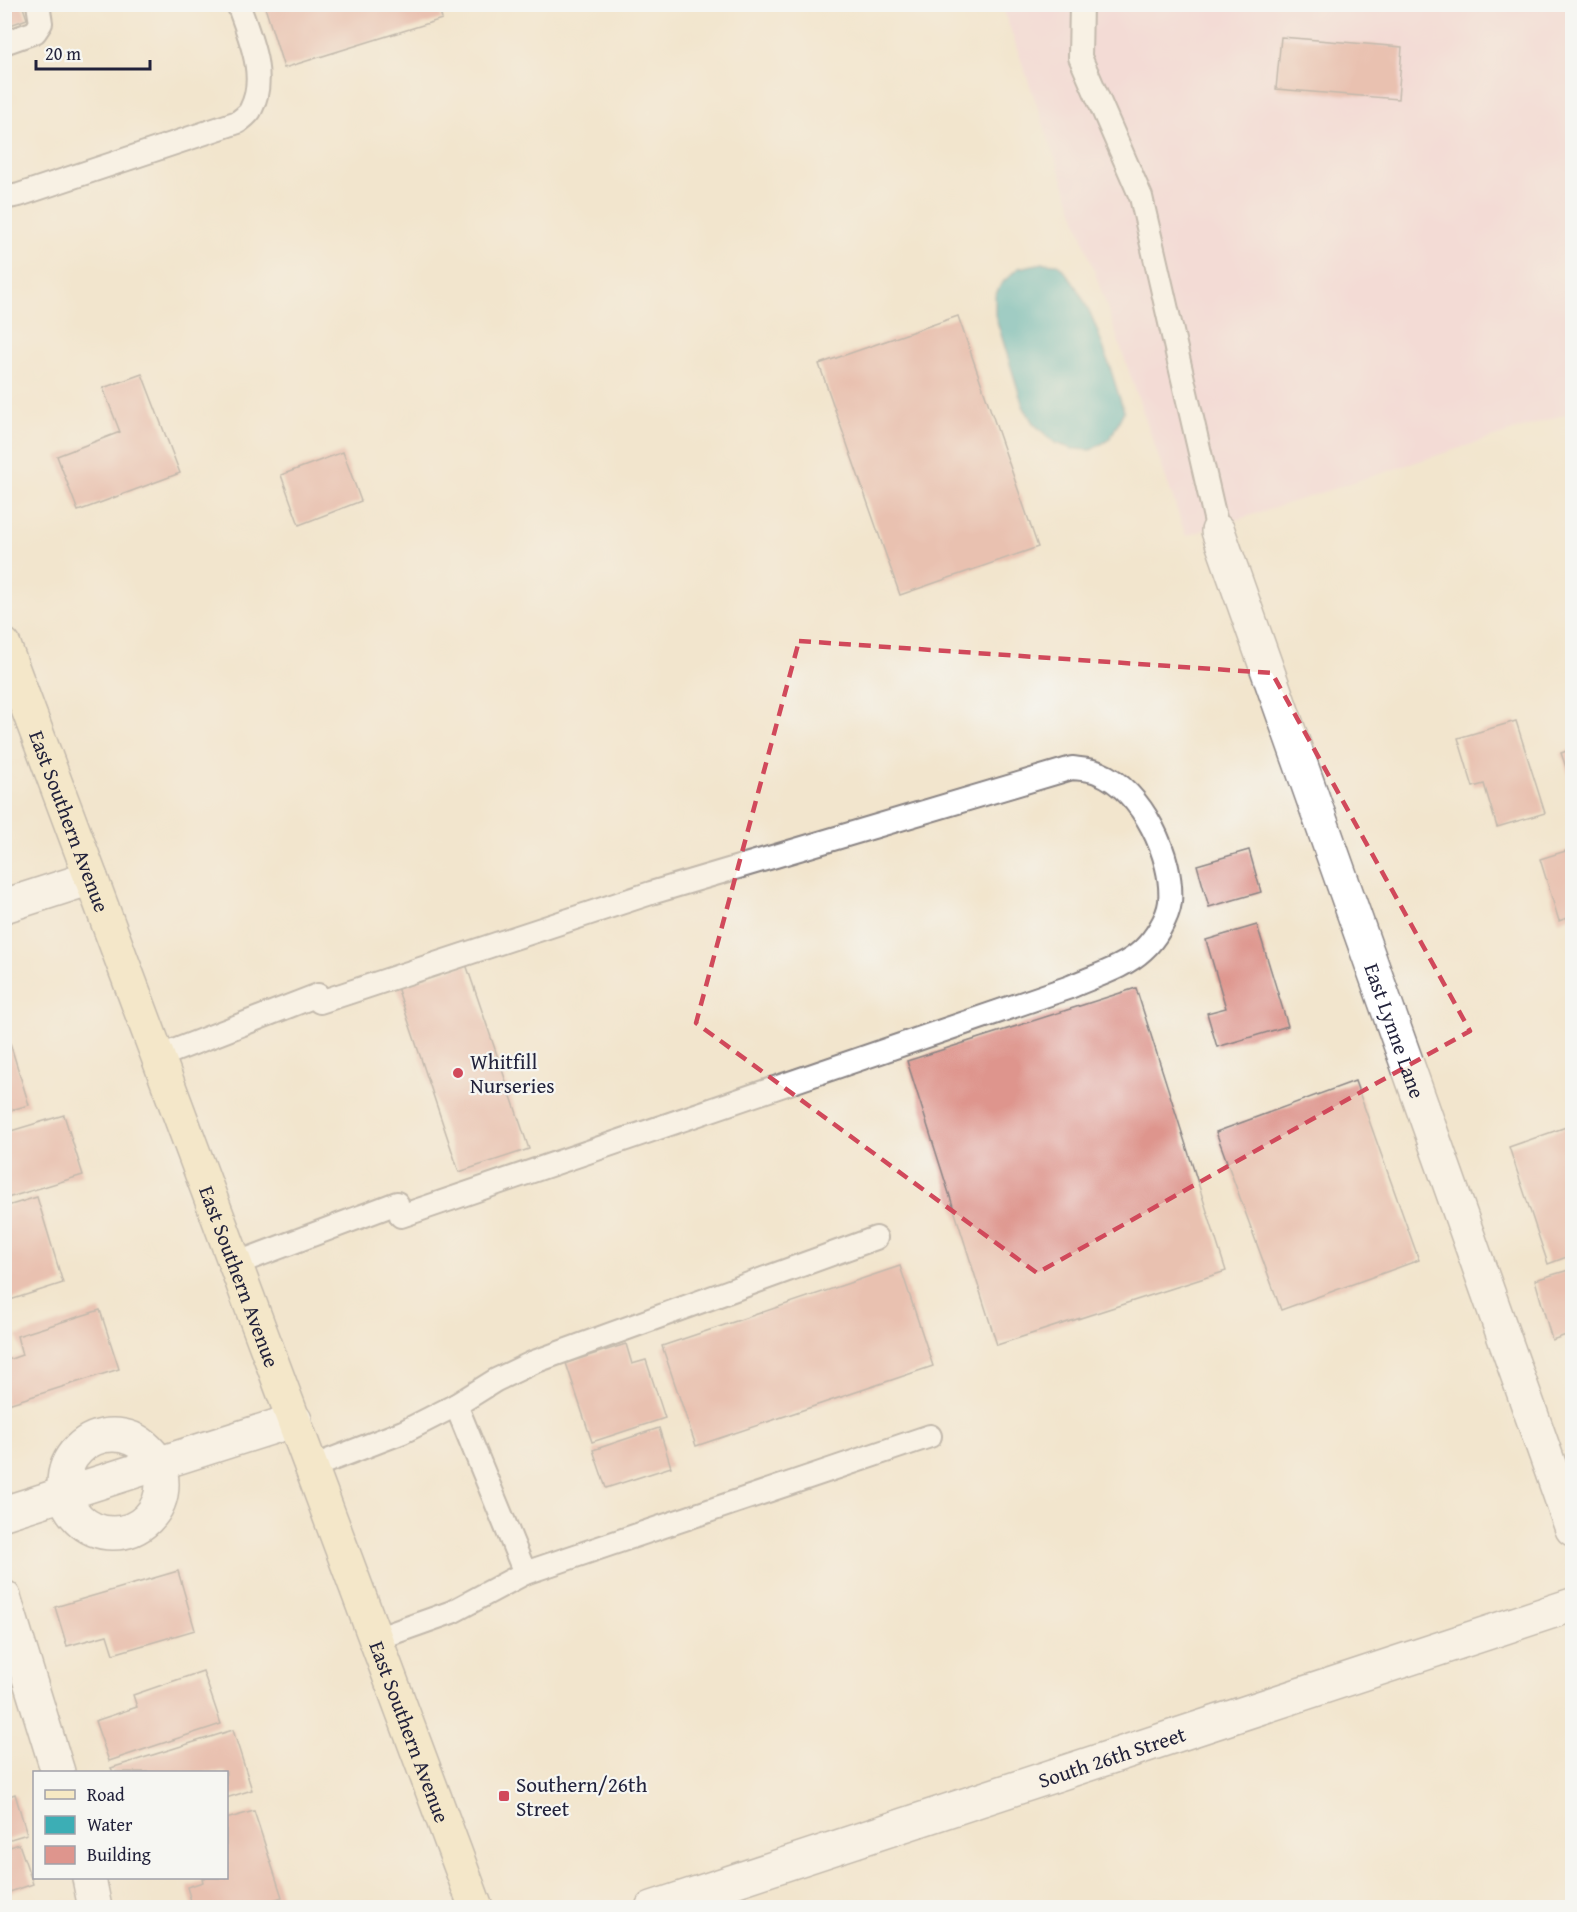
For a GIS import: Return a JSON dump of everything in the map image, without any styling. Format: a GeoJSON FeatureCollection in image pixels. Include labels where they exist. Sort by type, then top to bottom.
{"type":"FeatureCollection","features":[{"type":"Feature","properties":{"kind":"main road","name":"East Southern Avenue"},"geometry":{"type":"LineString","coordinates":[[4,645],[15,704],[91,878],[477,1908]]}},
{"type":"Feature","properties":{"kind":"street","name":"East Lynne Lane"},"geometry":{"type":"LineString","coordinates":[[1218,531],[1572,1529]]}},
{"type":"Feature","properties":{"kind":"street"},"geometry":{"type":"LineString","coordinates":[[4,906],[91,878]]}},
{"type":"Feature","properties":{"kind":"street"},"geometry":{"type":"LineString","coordinates":[[4,1513],[295,1420]]}},
{"type":"Feature","properties":{"kind":"street"},"geometry":{"type":"LineString","coordinates":[[106,1435],[122,1436],[137,1441],[149,1450],[158,1464],[162,1480],[161,1496],[155,1512],[143,1524],[129,1531],[112,1534],[96,1530],[82,1522],[71,1509],[65,1494],[65,1478],[69,1462],[78,1449],[91,1440],[106,1435]]}},
{"type":"Feature","properties":{"kind":"street"},"geometry":{"type":"LineString","coordinates":[[4,1597],[57,1771]]}},
{"type":"Feature","properties":{"kind":"street","name":"South 26th Street"},"geometry":{"type":"LineString","coordinates":[[652,1908],[1572,1605]]}},
{"type":"Feature","properties":{"kind":"street"},"geometry":{"type":"LineString","coordinates":[[89,1879],[95,1908]]}},
{"type":"Feature","properties":{"kind":"lane"},"geometry":{"type":"LineString","coordinates":[[4,43],[35,32],[41,23],[38,4]]}},
{"type":"Feature","properties":{"kind":"lane"},"geometry":{"type":"LineString","coordinates":[[4,198],[238,122],[250,111],[256,95],[258,79],[254,52],[238,4]]}},
{"type":"Feature","properties":{"kind":"lane"},"geometry":{"type":"LineString","coordinates":[[1081,4],[1080,57],[1141,197],[1218,531]]}},
{"type":"Feature","properties":{"kind":"lane"},"geometry":{"type":"LineString","coordinates":[[158,1057],[319,998],[651,893],[1072,768],[1098,772],[1125,789],[1146,815],[1160,845],[1169,878],[1170,904],[1161,926],[1143,950],[1121,965],[1070,987],[235,1264]]}},
{"type":"Feature","properties":{"kind":"lane"},"geometry":{"type":"LineString","coordinates":[[312,1467],[403,1432],[456,1405],[496,1380],[534,1362],[876,1238]]}},
{"type":"Feature","properties":{"kind":"lane"},"geometry":{"type":"LineString","coordinates":[[456,1405],[525,1573]]}},
{"type":"Feature","properties":{"kind":"lane"},"geometry":{"type":"LineString","coordinates":[[376,1639],[452,1612],[525,1573],[930,1436]]}},
{"type":"Feature","properties":{"kind":"highlighted area"},"geometry":{"type":"Polygon","coordinates":[[[799,641],[1272,673],[1470,1031],[1037,1273],[696,1023],[799,641]]]}},
{"type":"Feature","properties":{"kind":"shaded area"},"geometry":{"type":"Polygon","coordinates":[[[1002,5],[1572,5],[1572,412],[1186,536],[1002,5]]]}},
{"type":"Feature","properties":{"kind":"water"},"geometry":{"type":"Polygon","coordinates":[[[1043,263],[1058,264],[1082,296],[1098,333],[1124,411],[1110,439],[1091,450],[1073,449],[1055,443],[1033,423],[1023,406],[995,315],[995,296],[1001,284],[1018,268],[1043,263]]]}},
{"type":"Feature","properties":{"kind":"building"},"geometry":{"type":"Polygon","coordinates":[[[5,4],[22,4],[27,19],[5,27],[5,4]]]}},
{"type":"Feature","properties":{"kind":"building"},"geometry":{"type":"Polygon","coordinates":[[[264,4],[438,4],[442,19],[284,68],[264,4]]]}},
{"type":"Feature","properties":{"kind":"building"},"geometry":{"type":"Polygon","coordinates":[[[1281,37],[1402,47],[1398,99],[1276,89],[1281,37]]]}},
{"type":"Feature","properties":{"kind":"building"},"geometry":{"type":"Polygon","coordinates":[[[958,316],[1038,547],[900,595],[819,364],[958,316]]]}},
{"type":"Feature","properties":{"kind":"building"},"geometry":{"type":"Polygon","coordinates":[[[142,374],[180,473],[78,511],[57,456],[120,432],[103,388],[142,374]]]}},
{"type":"Feature","properties":{"kind":"building"},"geometry":{"type":"Polygon","coordinates":[[[343,452],[361,501],[299,525],[281,475],[343,452]]]}},
{"type":"Feature","properties":{"kind":"building"},"geometry":{"type":"Polygon","coordinates":[[[1516,721],[1545,813],[1497,827],[1484,784],[1473,787],[1458,738],[1516,721]]]}},
{"type":"Feature","properties":{"kind":"building"},"geometry":{"type":"Polygon","coordinates":[[[1572,749],[1572,784],[1561,753],[1572,749]]]}},
{"type":"Feature","properties":{"kind":"building"},"geometry":{"type":"Polygon","coordinates":[[[1572,849],[1572,916],[1559,921],[1540,859],[1572,849]]]}},
{"type":"Feature","properties":{"kind":"building"},"geometry":{"type":"Polygon","coordinates":[[[1249,850],[1261,892],[1209,907],[1197,865],[1249,850]]]}},
{"type":"Feature","properties":{"kind":"building"},"geometry":{"type":"Polygon","coordinates":[[[1257,925],[1288,1026],[1217,1047],[1207,1013],[1226,1008],[1206,940],[1257,925]]]}},
{"type":"Feature","properties":{"kind":"building"},"geometry":{"type":"Polygon","coordinates":[[[466,964],[529,1149],[459,1172],[397,987],[466,964]]]}},
{"type":"Feature","properties":{"kind":"building"},"geometry":{"type":"Polygon","coordinates":[[[1136,988],[1226,1271],[997,1345],[907,1061],[1136,988]]]}},
{"type":"Feature","properties":{"kind":"building"},"geometry":{"type":"Polygon","coordinates":[[[10,1043],[29,1105],[4,1112],[4,1045],[10,1043]]]}},
{"type":"Feature","properties":{"kind":"building"},"geometry":{"type":"Polygon","coordinates":[[[1355,1081],[1419,1260],[1281,1310],[1216,1132],[1355,1081]]]}},
{"type":"Feature","properties":{"kind":"building"},"geometry":{"type":"Polygon","coordinates":[[[64,1115],[83,1175],[4,1199],[4,1133],[64,1115]]]}},
{"type":"Feature","properties":{"kind":"building"},"geometry":{"type":"Polygon","coordinates":[[[1569,1126],[1572,1135],[1572,1255],[1548,1264],[1509,1147],[1569,1126]]]}},
{"type":"Feature","properties":{"kind":"building"},"geometry":{"type":"Polygon","coordinates":[[[37,1197],[63,1283],[4,1302],[4,1207],[37,1197]]]}},
{"type":"Feature","properties":{"kind":"building"},"geometry":{"type":"Polygon","coordinates":[[[900,1266],[933,1366],[696,1446],[662,1346],[900,1266]]]}},
{"type":"Feature","properties":{"kind":"building"},"geometry":{"type":"Polygon","coordinates":[[[1572,1269],[1572,1333],[1552,1340],[1535,1280],[1572,1269]]]}},
{"type":"Feature","properties":{"kind":"building"},"geometry":{"type":"Polygon","coordinates":[[[100,1310],[119,1369],[5,1405],[5,1361],[22,1355],[17,1336],[100,1310]]]}},
{"type":"Feature","properties":{"kind":"building"},"geometry":{"type":"Polygon","coordinates":[[[626,1344],[632,1364],[646,1360],[665,1418],[592,1442],[566,1363],[626,1344]]]}},
{"type":"Feature","properties":{"kind":"building"},"geometry":{"type":"Polygon","coordinates":[[[659,1428],[671,1467],[606,1488],[593,1450],[659,1428]]]}},
{"type":"Feature","properties":{"kind":"building"},"geometry":{"type":"Polygon","coordinates":[[[178,1571],[195,1630],[113,1654],[107,1635],[67,1646],[55,1607],[178,1571]]]}},
{"type":"Feature","properties":{"kind":"building"},"geometry":{"type":"Polygon","coordinates":[[[203,1671],[221,1724],[109,1761],[95,1721],[137,1707],[133,1695],[203,1671]]]}},
{"type":"Feature","properties":{"kind":"building"},"geometry":{"type":"Polygon","coordinates":[[[233,1730],[252,1790],[228,1797],[228,1771],[112,1771],[111,1768],[233,1730]]]}},
{"type":"Feature","properties":{"kind":"building"},"geometry":{"type":"Polygon","coordinates":[[[15,1794],[27,1834],[4,1841],[4,1798],[15,1794]]]}},
{"type":"Feature","properties":{"kind":"building"},"geometry":{"type":"Polygon","coordinates":[[[254,1811],[282,1897],[248,1908],[193,1908],[187,1887],[203,1882],[202,1879],[228,1879],[228,1818],[254,1811]]]}},
{"type":"Feature","properties":{"kind":"building"},"geometry":{"type":"Polygon","coordinates":[[[19,1844],[33,1884],[4,1894],[4,1849],[19,1844]]]}},
{"type":"Feature","properties":{"kind":"place","name":"Whitfill Nurseries"},"geometry":{"type":"Point","coordinates":[458,1073]}},
{"type":"Feature","properties":{"kind":"place","name":"Southern/26th Street"},"geometry":{"type":"Point","coordinates":[504,1796]}}]}
